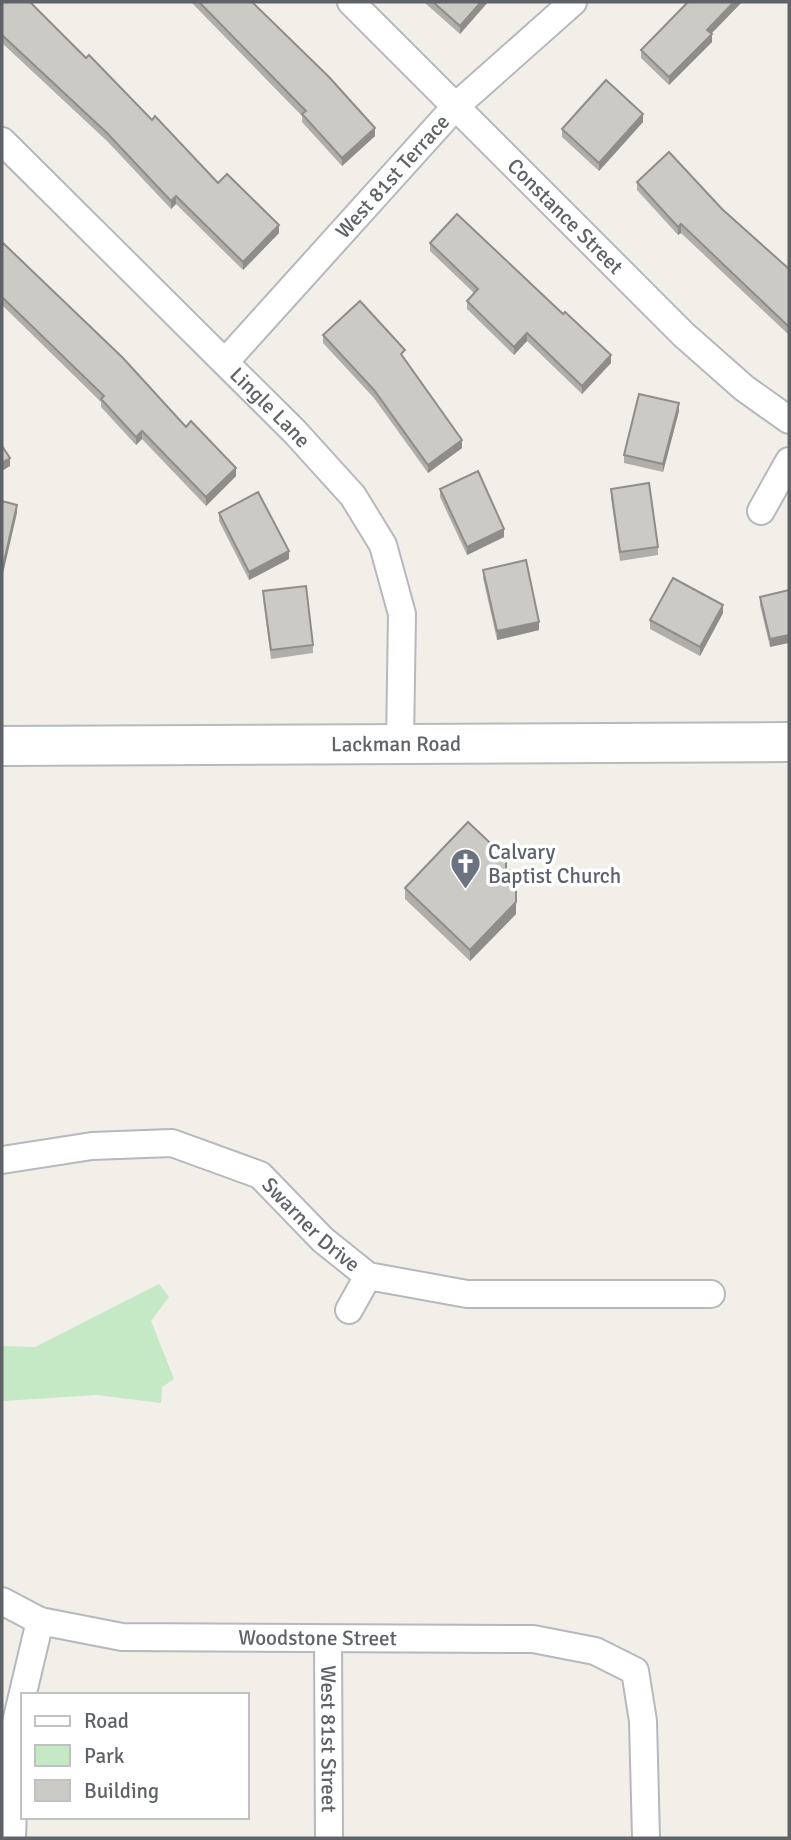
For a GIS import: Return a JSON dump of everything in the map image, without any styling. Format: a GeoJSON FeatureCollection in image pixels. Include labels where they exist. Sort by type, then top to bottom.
{"type":"FeatureCollection","features":[{"type":"Feature","properties":{"kind":"main road","name":"Lackman Road"},"geometry":{"type":"LineString","coordinates":[[2,746],[789,742]]}},
{"type":"Feature","properties":{"kind":"street","name":"Constance Street"},"geometry":{"type":"LineString","coordinates":[[351,2],[684,335],[744,388],[789,420]]}},
{"type":"Feature","properties":{"kind":"street","name":"West 81st Terrace"},"geometry":{"type":"LineString","coordinates":[[225,362],[456,106],[573,2]]}},
{"type":"Feature","properties":{"kind":"street","name":"Lingle Lane"},"geometry":{"type":"LineString","coordinates":[[2,141],[295,432],[353,496],[383,545],[402,614],[400,743]]}},
{"type":"Feature","properties":{"kind":"street"},"geometry":{"type":"LineString","coordinates":[[761,511],[789,461]]}},
{"type":"Feature","properties":{"kind":"street","name":"Swarner Drive"},"geometry":{"type":"LineString","coordinates":[[2,1160],[92,1146],[172,1143],[260,1175],[323,1240],[368,1276],[467,1294],[711,1294]]}},
{"type":"Feature","properties":{"kind":"street"},"geometry":{"type":"LineString","coordinates":[[349,1310],[368,1276]]}},
{"type":"Feature","properties":{"kind":"street","name":"Woodstone Street"},"geometry":{"type":"LineString","coordinates":[[2,1601],[40,1621],[122,1637],[533,1639],[596,1651],[635,1671],[643,1721],[646,1838]]}},
{"type":"Feature","properties":{"kind":"street"},"geometry":{"type":"LineString","coordinates":[[23,1693],[40,1621]]}},
{"type":"Feature","properties":{"kind":"street","name":"West 81st Street"},"geometry":{"type":"LineString","coordinates":[[328,1639],[329,1838]]}},
{"type":"Feature","properties":{"kind":"street"},"geometry":{"type":"LineString","coordinates":[[12,1838],[16,1722],[21,1701]]}},
{"type":"Feature","properties":{"kind":"green space"},"geometry":{"type":"Polygon","coordinates":[[[159,1284],[169,1297],[151,1321],[174,1379],[162,1387],[161,1403],[97,1395],[2,1401],[2,1346],[35,1347],[159,1284]]]}},
{"type":"Feature","properties":{"kind":"building"},"geometry":{"type":"Polygon","coordinates":[[[2,2],[30,2],[86,58],[89,55],[152,120],[155,116],[218,183],[227,174],[279,225],[243,262],[176,196],[171,201],[107,133],[2,35],[2,2]]]}},
{"type":"Feature","properties":{"kind":"building"},"geometry":{"type":"Polygon","coordinates":[[[199,2],[252,2],[329,77],[375,128],[342,158],[302,114],[306,111],[199,2]]]}},
{"type":"Feature","properties":{"kind":"building"},"geometry":{"type":"Polygon","coordinates":[[[433,2],[481,2],[460,26],[433,2]]]}},
{"type":"Feature","properties":{"kind":"building"},"geometry":{"type":"Polygon","coordinates":[[[688,2],[734,2],[707,30],[712,34],[669,77],[641,50],[688,2]]]}},
{"type":"Feature","properties":{"kind":"building"},"geometry":{"type":"Polygon","coordinates":[[[606,80],[643,114],[599,163],[562,129],[606,80]]]}},
{"type":"Feature","properties":{"kind":"building"},"geometry":{"type":"Polygon","coordinates":[[[669,152],[722,209],[789,269],[789,327],[681,224],[678,227],[637,182],[669,152]]]}},
{"type":"Feature","properties":{"kind":"building"},"geometry":{"type":"Polygon","coordinates":[[[457,214],[563,314],[565,312],[611,355],[582,386],[527,333],[514,347],[467,301],[478,289],[430,243],[457,214]]]}},
{"type":"Feature","properties":{"kind":"building"},"geometry":{"type":"Polygon","coordinates":[[[2,242],[123,358],[186,427],[191,421],[236,468],[206,497],[142,431],[136,437],[101,399],[104,396],[2,297],[2,242]]]}},
{"type":"Feature","properties":{"kind":"building"},"geometry":{"type":"Polygon","coordinates":[[[360,301],[405,350],[401,354],[462,440],[428,465],[374,390],[323,335],[360,301]]]}},
{"type":"Feature","properties":{"kind":"building"},"geometry":{"type":"Polygon","coordinates":[[[639,394],[679,403],[663,464],[624,455],[639,394]]]}},
{"type":"Feature","properties":{"kind":"building"},"geometry":{"type":"Polygon","coordinates":[[[2,446],[10,458],[2,463],[2,446]]]}},
{"type":"Feature","properties":{"kind":"building"},"geometry":{"type":"Polygon","coordinates":[[[478,471],[504,529],[467,547],[440,489],[478,471]]]}},
{"type":"Feature","properties":{"kind":"building"},"geometry":{"type":"Polygon","coordinates":[[[649,483],[658,547],[620,552],[611,489],[649,483]]]}},
{"type":"Feature","properties":{"kind":"building"},"geometry":{"type":"Polygon","coordinates":[[[258,492],[289,551],[249,572],[219,513],[258,492]]]}},
{"type":"Feature","properties":{"kind":"building"},"geometry":{"type":"Polygon","coordinates":[[[2,501],[17,505],[2,570],[2,501]]]}},
{"type":"Feature","properties":{"kind":"building"},"geometry":{"type":"Polygon","coordinates":[[[526,560],[539,622],[497,631],[483,570],[526,560]]]}},
{"type":"Feature","properties":{"kind":"building"},"geometry":{"type":"Polygon","coordinates":[[[673,578],[723,605],[700,647],[650,620],[673,578]]]}},
{"type":"Feature","properties":{"kind":"building"},"geometry":{"type":"Polygon","coordinates":[[[306,586],[313,645],[271,650],[263,591],[306,586]]]}},
{"type":"Feature","properties":{"kind":"building"},"geometry":{"type":"Polygon","coordinates":[[[789,590],[789,635],[770,639],[760,597],[789,590]]]}},
{"type":"Feature","properties":{"kind":"building","name":"Calvary Baptist Church"},"geometry":{"type":"Polygon","coordinates":[[[468,822],[506,858],[506,870],[516,870],[516,902],[470,950],[405,888],[468,822]]]}},
{"type":"Feature","properties":{"kind":"place","name":"Calvary Baptist Church"},"geometry":{"type":"Point","coordinates":[465,891]}}]}
